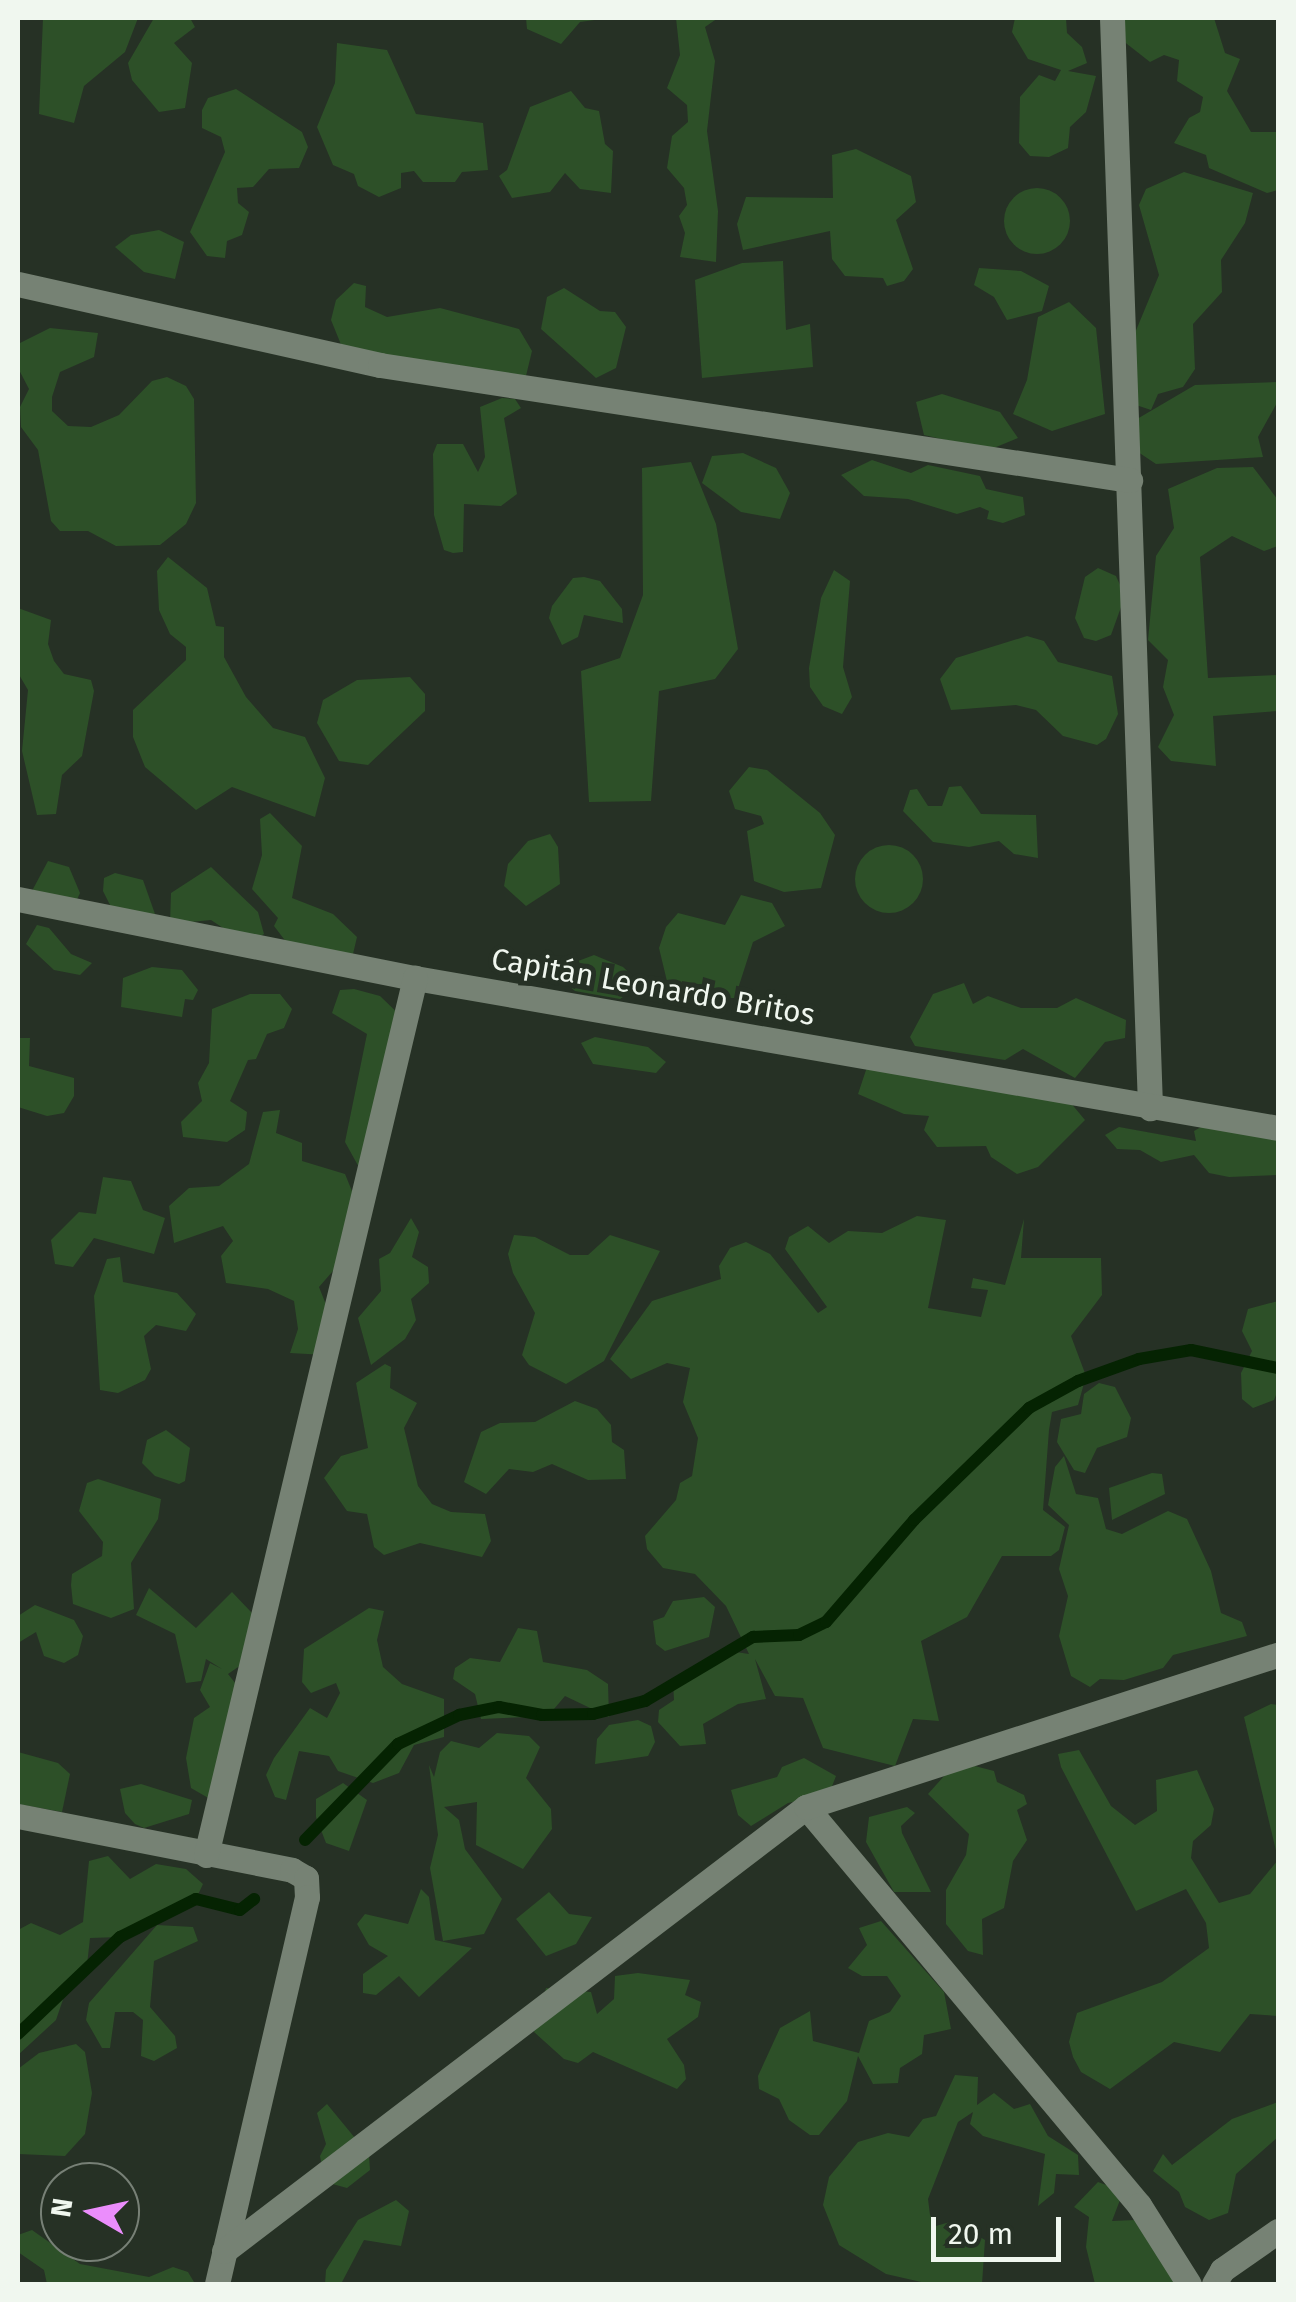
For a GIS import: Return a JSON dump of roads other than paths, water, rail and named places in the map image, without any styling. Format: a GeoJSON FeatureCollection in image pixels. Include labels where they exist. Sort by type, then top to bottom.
{"type":"FeatureCollection","features":[{"type":"Feature","properties":{"kind":"street"},"geometry":{"type":"LineString","coordinates":[[1112,18],[1150,1108]]}},
{"type":"Feature","properties":{"kind":"street"},"geometry":{"type":"LineString","coordinates":[[18,284],[380,365],[1130,480]]}},
{"type":"Feature","properties":{"kind":"street","name":"Capitán Leonardo Britos"},"geometry":{"type":"LineString","coordinates":[[18,898],[415,978],[1278,1128]]}},
{"type":"Feature","properties":{"kind":"street"},"geometry":{"type":"LineString","coordinates":[[206,1854],[415,978]]}},
{"type":"Feature","properties":{"kind":"street"},"geometry":{"type":"LineString","coordinates":[[224,2251],[806,1807],[1278,1655]]}},
{"type":"Feature","properties":{"kind":"street"},"geometry":{"type":"LineString","coordinates":[[806,1807],[1127,2190],[1189,2284]]}},
{"type":"Feature","properties":{"kind":"street"},"geometry":{"type":"LineString","coordinates":[[18,1816],[292,1870],[306,1878],[308,1897],[217,2284]]}},
{"type":"Feature","properties":{"kind":"street"},"geometry":{"type":"LineString","coordinates":[[1214,2284],[1222,2270],[1278,2231]]}},
{"type":"Feature","properties":{"kind":"waterway"},"geometry":{"type":"LineString","coordinates":[[305,1840],[398,1744],[459,1715],[499,1707],[542,1715],[593,1714],[645,1701],[753,1637],[799,1635],[826,1622],[914,1520],[1029,1408],[1078,1381],[1139,1359],[1191,1350],[1278,1368]]}},
{"type":"Feature","properties":{"kind":"waterway"},"geometry":{"type":"LineString","coordinates":[[18,2034],[120,1937],[196,1899],[240,1910],[254,1899]]}}]}
